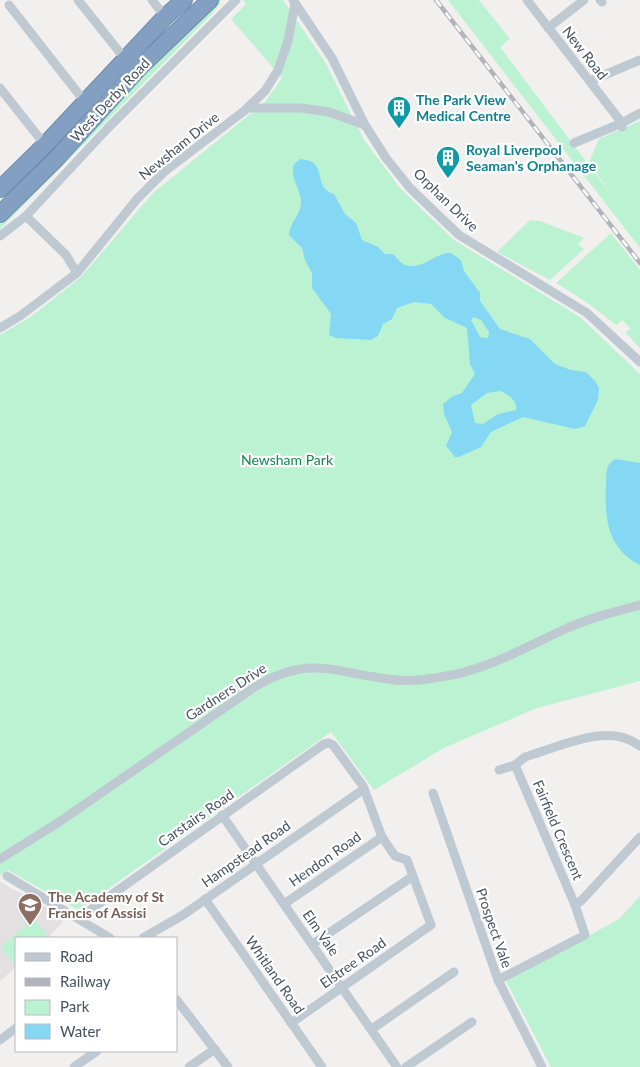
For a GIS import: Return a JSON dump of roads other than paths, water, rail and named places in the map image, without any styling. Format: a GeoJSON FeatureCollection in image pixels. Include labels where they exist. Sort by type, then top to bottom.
{"type":"FeatureCollection","features":[{"type":"Feature","properties":{"kind":"highway","name":"West Derby Road"},"geometry":{"type":"LineString","coordinates":[[1,189],[165,17],[184,0]]}},
{"type":"Feature","properties":{"kind":"highway","name":"West Derby Road"},"geometry":{"type":"LineString","coordinates":[[0,214],[13,203],[141,66],[210,0]]}},
{"type":"Feature","properties":{"kind":"street"},"geometry":{"type":"LineString","coordinates":[[78,0],[125,59]]}},
{"type":"Feature","properties":{"kind":"street"},"geometry":{"type":"LineString","coordinates":[[152,0],[165,17]]}},
{"type":"Feature","properties":{"kind":"street"},"geometry":{"type":"LineString","coordinates":[[0,236],[26,216],[236,0]]}},
{"type":"Feature","properties":{"kind":"street","name":"New Road"},"geometry":{"type":"LineString","coordinates":[[526,0],[622,125]]}},
{"type":"Feature","properties":{"kind":"street"},"geometry":{"type":"LineString","coordinates":[[548,28],[584,0]]}},
{"type":"Feature","properties":{"kind":"street","name":"Newsham Drive"},"geometry":{"type":"LineString","coordinates":[[0,328],[27,311],[77,273],[137,199],[164,172],[248,108],[265,91],[278,70],[288,41],[294,2]]}},
{"type":"Feature","properties":{"kind":"street","name":"Orphan Drive"},"geometry":{"type":"LineString","coordinates":[[294,2],[332,58],[365,125],[386,158],[410,188],[459,235],[587,313],[640,362]]}},
{"type":"Feature","properties":{"kind":"street"},"geometry":{"type":"LineString","coordinates":[[10,5],[85,102]]}},
{"type":"Feature","properties":{"kind":"street"},"geometry":{"type":"LineString","coordinates":[[590,81],[640,60]]}},
{"type":"Feature","properties":{"kind":"street"},"geometry":{"type":"LineString","coordinates":[[0,88],[45,145]]}},
{"type":"Feature","properties":{"kind":"street"},"geometry":{"type":"LineString","coordinates":[[248,108],[301,108],[329,112],[365,125]]}},
{"type":"Feature","properties":{"kind":"street"},"geometry":{"type":"LineString","coordinates":[[574,143],[622,125],[640,113]]}},
{"type":"Feature","properties":{"kind":"street"},"geometry":{"type":"LineString","coordinates":[[26,216],[66,255],[77,273]]}},
{"type":"Feature","properties":{"kind":"street","name":"Gardners Drive"},"geometry":{"type":"LineString","coordinates":[[0,859],[59,822],[256,686],[285,672],[314,666],[403,680],[456,675],[497,662],[595,617],[640,605]]}},
{"type":"Feature","properties":{"kind":"street"},"geometry":{"type":"LineString","coordinates":[[499,770],[515,765],[525,757],[602,734],[627,738],[640,746]]}},
{"type":"Feature","properties":{"kind":"street","name":"Carstairs Road"},"geometry":{"type":"LineString","coordinates":[[79,918],[324,744],[329,743],[333,745],[364,789]]}},
{"type":"Feature","properties":{"kind":"street","name":"Fairfield Crescent"},"geometry":{"type":"LineString","coordinates":[[498,980],[585,935],[575,905],[515,765]]}},
{"type":"Feature","properties":{"kind":"street"},"geometry":{"type":"LineString","coordinates":[[313,944],[413,876],[405,858],[395,856],[382,837],[364,789]]}},
{"type":"Feature","properties":{"kind":"street","name":"Hampstead Road"},"geometry":{"type":"LineString","coordinates":[[145,937],[205,899],[364,789]]}},
{"type":"Feature","properties":{"kind":"street","name":"Prospect Vale"},"geometry":{"type":"LineString","coordinates":[[433,793],[498,980],[542,1067]]}},
{"type":"Feature","properties":{"kind":"street","name":"Elm Vale"},"geometry":{"type":"LineString","coordinates":[[222,815],[397,1067]]}},
{"type":"Feature","properties":{"kind":"street","name":"Hendon Road"},"geometry":{"type":"LineString","coordinates":[[284,904],[382,837]]}},
{"type":"Feature","properties":{"kind":"street","name":"Fairfield Crescent"},"geometry":{"type":"LineString","coordinates":[[575,905],[582,900],[640,837]]}},
{"type":"Feature","properties":{"kind":"street"},"geometry":{"type":"LineString","coordinates":[[7,876],[108,937]]}},
{"type":"Feature","properties":{"kind":"street","name":"Elstree Road"},"geometry":{"type":"LineString","coordinates":[[291,1023],[431,925],[413,876]]}},
{"type":"Feature","properties":{"kind":"street","name":"Whitland Road"},"geometry":{"type":"LineString","coordinates":[[205,899],[322,1067]]}},
{"type":"Feature","properties":{"kind":"street"},"geometry":{"type":"LineString","coordinates":[[372,1029],[454,972]]}},
{"type":"Feature","properties":{"kind":"street"},"geometry":{"type":"LineString","coordinates":[[178,1002],[228,1067]]}},
{"type":"Feature","properties":{"kind":"street"},"geometry":{"type":"LineString","coordinates":[[406,1067],[472,1022]]}},
{"type":"Feature","properties":{"kind":"street"},"geometry":{"type":"LineString","coordinates":[[0,1040],[15,1029]]}},
{"type":"Feature","properties":{"kind":"street"},"geometry":{"type":"LineString","coordinates":[[189,1067],[215,1048]]}},
{"type":"Feature","properties":{"kind":"street"},"geometry":{"type":"LineString","coordinates":[[74,1067],[96,1052]]}},
{"type":"Feature","properties":{"kind":"water"},"geometry":{"type":"Polygon","coordinates":[[[300,159],[315,164],[323,186],[327,191],[334,194],[345,214],[356,223],[362,240],[378,247],[385,254],[393,254],[403,264],[411,266],[423,264],[445,253],[451,253],[461,260],[464,271],[480,293],[480,301],[500,329],[530,339],[555,364],[571,370],[586,372],[599,388],[598,400],[585,426],[575,429],[523,417],[491,432],[481,447],[455,457],[446,446],[452,432],[444,414],[443,404],[453,396],[462,393],[475,374],[470,364],[467,328],[445,318],[431,304],[414,302],[397,308],[392,319],[383,324],[378,336],[371,340],[336,338],[329,335],[331,314],[312,288],[312,273],[305,260],[302,248],[289,235],[301,202],[293,174],[294,164],[300,159]],[[474,317],[471,320],[480,337],[488,338],[489,332],[481,320],[474,317]],[[500,391],[487,393],[471,405],[475,423],[483,424],[498,414],[516,410],[514,401],[500,391]]]}},
{"type":"Feature","properties":{"kind":"water"},"geometry":{"type":"Polygon","coordinates":[[[615,459],[640,463],[640,565],[628,558],[620,549],[614,540],[607,518],[607,472],[608,466],[615,459]]]}},
{"type":"Feature","properties":{"kind":"railway"},"geometry":{"type":"LineString","coordinates":[[436,0],[640,263]]}},
{"type":"Feature","properties":{"kind":"place","name":"The Park View Medical Centre"},"geometry":{"type":"Point","coordinates":[399,129]}},
{"type":"Feature","properties":{"kind":"place","name":"Royal Liverpool Seaman's Orphanage"},"geometry":{"type":"Point","coordinates":[448,179]}},
{"type":"Feature","properties":{"kind":"place","name":"The Academy of St Francis of Assisi"},"geometry":{"type":"Point","coordinates":[30,926]}},
{"type":"Feature","properties":{"kind":"park label","name":"Newsham Park"},"geometry":{"type":"Point","coordinates":[287,460]}}]}
